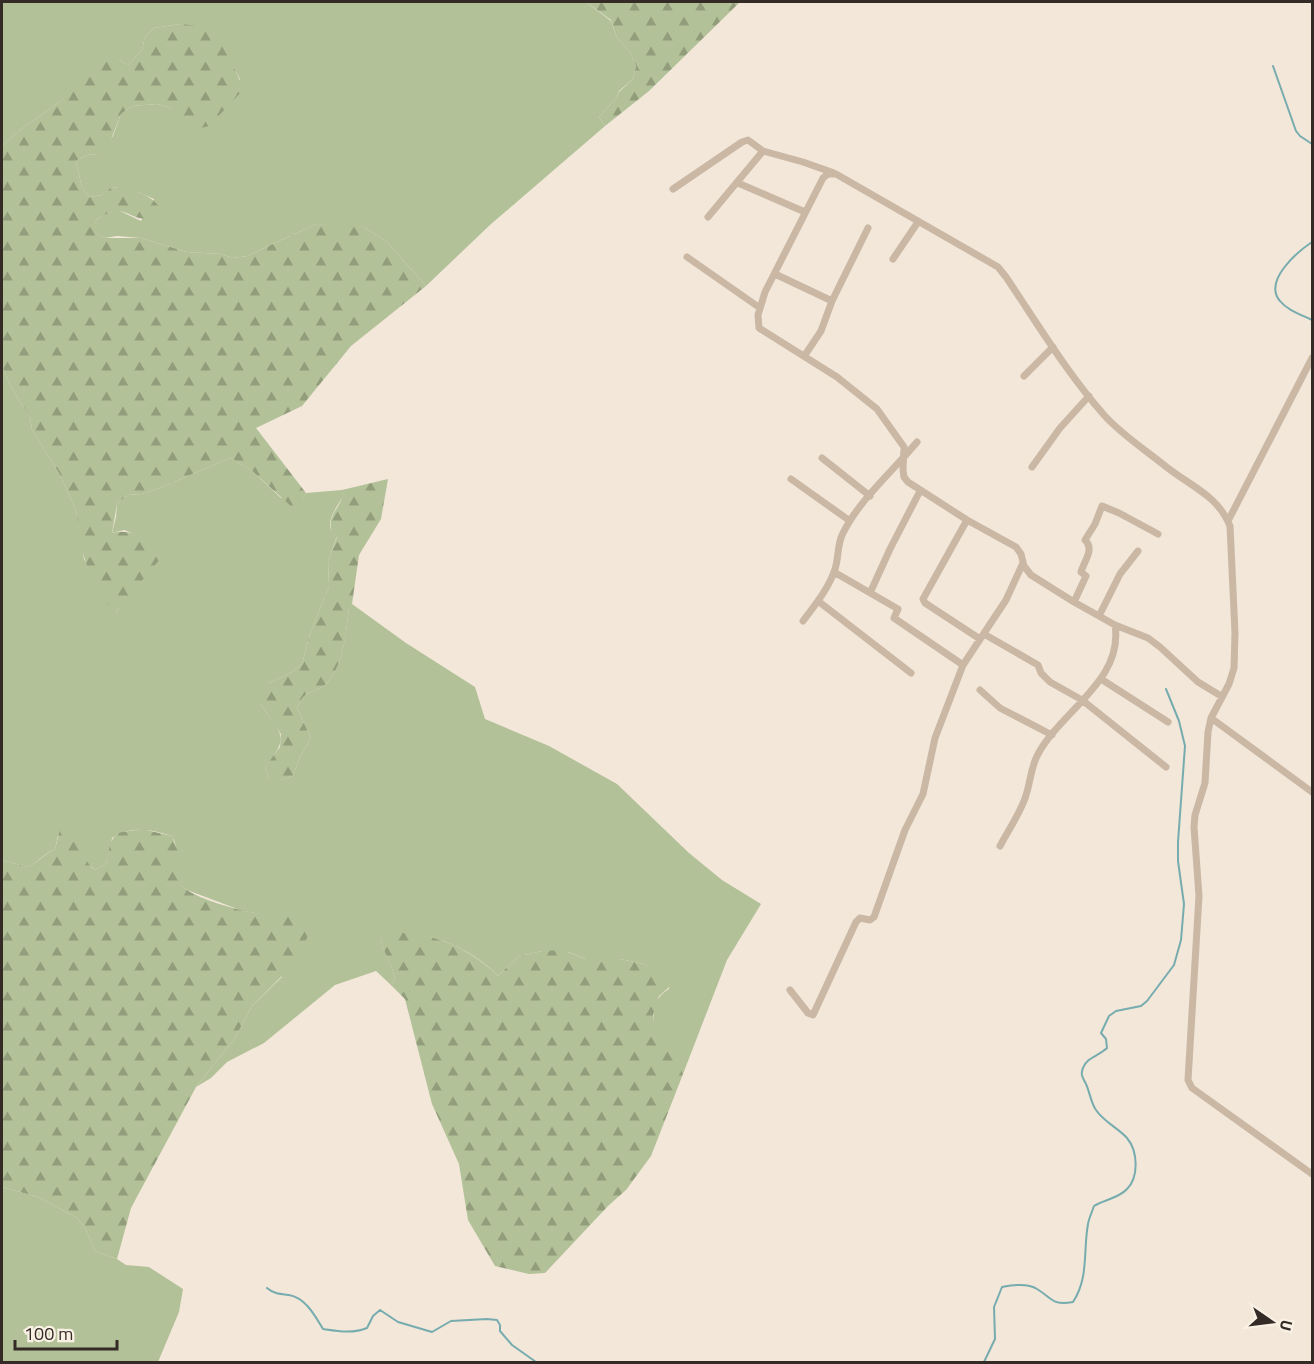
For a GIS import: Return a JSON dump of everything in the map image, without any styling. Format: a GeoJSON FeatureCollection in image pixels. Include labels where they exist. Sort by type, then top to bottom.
{"type":"FeatureCollection","features":[{"type":"Feature","properties":{"kind":"street"},"geometry":{"type":"LineString","coordinates":[[673,189],[748,140],[764,151],[836,174],[998,267],[1089,396],[1119,430],[1224,511],[1230,526],[1235,633],[1234,668],[1229,684],[1211,718],[1205,783],[1195,815],[1199,896],[1189,1084],[1312,1174]]}},
{"type":"Feature","properties":{"kind":"street"},"geometry":{"type":"LineString","coordinates":[[708,217],[764,151]]}},
{"type":"Feature","properties":{"kind":"street"},"geometry":{"type":"LineString","coordinates":[[836,174],[828,174],[823,178],[805,212],[765,292],[760,308],[759,328],[805,355],[856,390],[878,409],[903,444],[905,450],[904,477],[920,491],[1016,547],[1027,572],[1031,575],[1115,625],[1154,642],[1198,682],[1221,696]]}},
{"type":"Feature","properties":{"kind":"street"},"geometry":{"type":"LineString","coordinates":[[738,183],[805,212]]}},
{"type":"Feature","properties":{"kind":"street"},"geometry":{"type":"LineString","coordinates":[[893,259],[918,222]]}},
{"type":"Feature","properties":{"kind":"street"},"geometry":{"type":"LineString","coordinates":[[805,355],[821,331],[832,301],[867,228]]}},
{"type":"Feature","properties":{"kind":"street"},"geometry":{"type":"LineString","coordinates":[[687,257],[760,308]]}},
{"type":"Feature","properties":{"kind":"street"},"geometry":{"type":"LineString","coordinates":[[775,274],[832,301]]}},
{"type":"Feature","properties":{"kind":"street"},"geometry":{"type":"LineString","coordinates":[[1024,376],[1053,347]]}},
{"type":"Feature","properties":{"kind":"street"},"geometry":{"type":"LineString","coordinates":[[1228,521],[1312,358]]}},
{"type":"Feature","properties":{"kind":"street"},"geometry":{"type":"LineString","coordinates":[[1032,467],[1060,428],[1089,396]]}},
{"type":"Feature","properties":{"kind":"street"},"geometry":{"type":"LineString","coordinates":[[803,621],[818,601],[834,572],[840,538],[850,521],[917,442]]}},
{"type":"Feature","properties":{"kind":"street"},"geometry":{"type":"LineString","coordinates":[[822,458],[870,496]]}},
{"type":"Feature","properties":{"kind":"street"},"geometry":{"type":"LineString","coordinates":[[791,479],[850,521]]}},
{"type":"Feature","properties":{"kind":"street"},"geometry":{"type":"LineString","coordinates":[[870,593],[920,491]]}},
{"type":"Feature","properties":{"kind":"street"},"geometry":{"type":"LineString","coordinates":[[1074,602],[1086,576],[1081,572],[1090,549],[1089,543],[1085,540],[1102,506],[1158,534]]}},
{"type":"Feature","properties":{"kind":"street"},"geometry":{"type":"LineString","coordinates":[[967,520],[921,594],[925,603],[1038,665],[1041,673],[1050,682],[1082,700],[1166,766]]}},
{"type":"Feature","properties":{"kind":"street"},"geometry":{"type":"LineString","coordinates":[[1099,616],[1120,574],[1138,551]]}},
{"type":"Feature","properties":{"kind":"street"},"geometry":{"type":"LineString","coordinates":[[790,990],[808,1013],[813,1015],[856,922],[860,918],[870,920],[873,917],[905,830],[923,794],[935,738],[963,664],[1006,600],[1023,563]]}},
{"type":"Feature","properties":{"kind":"street"},"geometry":{"type":"LineString","coordinates":[[834,572],[898,609],[894,618],[963,664]]}},
{"type":"Feature","properties":{"kind":"street"},"geometry":{"type":"LineString","coordinates":[[818,601],[911,673]]}},
{"type":"Feature","properties":{"kind":"street"},"geometry":{"type":"LineString","coordinates":[[1000,846],[1024,801],[1037,757],[1101,679],[1115,652],[1117,636],[1115,625]]}},
{"type":"Feature","properties":{"kind":"street"},"geometry":{"type":"LineString","coordinates":[[1101,679],[1168,722]]}},
{"type":"Feature","properties":{"kind":"street"},"geometry":{"type":"LineString","coordinates":[[980,690],[992,703],[1053,735]]}},
{"type":"Feature","properties":{"kind":"street"},"geometry":{"type":"LineString","coordinates":[[1211,718],[1312,792]]}},
{"type":"Feature","properties":{"kind":"green space"},"geometry":{"type":"Polygon","coordinates":[[[2,2],[586,2],[611,21],[617,38],[630,52],[636,66],[633,79],[619,91],[617,97],[599,117],[605,126],[491,224],[426,286],[386,241],[365,228],[316,224],[247,256],[233,258],[220,254],[187,252],[141,238],[117,236],[105,238],[93,232],[96,220],[106,213],[118,210],[141,221],[154,199],[138,192],[113,187],[102,195],[90,197],[82,188],[76,161],[87,155],[99,154],[113,136],[121,114],[132,106],[157,104],[169,107],[178,116],[209,126],[240,79],[234,68],[180,24],[154,28],[145,37],[142,50],[128,65],[118,59],[78,80],[62,100],[2,146],[2,2]]]}},
{"type":"Feature","properties":{"kind":"green space"},"geometry":{"type":"Polygon","coordinates":[[[586,2],[739,3],[649,91],[605,126],[599,117],[633,79],[636,66],[630,52],[617,38],[611,20],[586,2]]]}},
{"type":"Feature","properties":{"kind":"green space"},"geometry":{"type":"Polygon","coordinates":[[[180,24],[200,27],[214,34],[223,46],[237,74],[242,91],[209,126],[197,129],[185,126],[169,107],[157,104],[132,106],[121,114],[108,147],[99,154],[87,155],[76,161],[82,188],[90,197],[102,195],[112,187],[133,191],[152,199],[161,209],[154,219],[144,219],[114,211],[96,220],[94,232],[105,238],[141,238],[187,252],[220,254],[233,258],[247,256],[316,224],[353,225],[365,228],[386,241],[426,286],[351,346],[302,406],[256,428],[306,493],[293,508],[251,470],[230,458],[160,488],[142,494],[127,495],[117,504],[112,533],[134,533],[166,552],[115,613],[89,572],[81,547],[76,510],[59,473],[32,430],[30,417],[11,387],[2,366],[2,146],[62,100],[94,60],[106,56],[128,65],[142,50],[145,37],[154,28],[180,24]]]}},
{"type":"Feature","properties":{"kind":"green space"},"geometry":{"type":"Polygon","coordinates":[[[2,366],[11,387],[30,417],[32,430],[59,473],[76,510],[84,559],[116,612],[125,600],[142,537],[124,530],[112,533],[117,504],[127,495],[142,494],[160,488],[230,458],[251,470],[281,498],[303,499],[306,493],[342,490],[343,496],[330,522],[332,532],[337,536],[328,561],[329,586],[310,634],[302,664],[292,672],[269,683],[260,703],[277,728],[281,741],[265,767],[269,780],[281,780],[293,776],[300,757],[311,738],[297,708],[307,694],[328,682],[338,666],[349,608],[352,604],[406,643],[475,687],[485,719],[549,746],[617,784],[689,853],[722,880],[761,904],[727,960],[683,1074],[661,1042],[656,1032],[654,1018],[655,1005],[663,993],[669,989],[671,978],[644,964],[620,959],[586,959],[568,952],[543,951],[519,956],[498,976],[476,958],[451,944],[427,937],[406,936],[380,938],[395,979],[391,985],[376,971],[335,985],[264,1043],[227,1062],[211,1078],[196,1087],[235,1038],[252,1006],[282,977],[264,915],[240,910],[187,890],[182,886],[172,836],[157,832],[134,830],[112,838],[107,863],[95,870],[83,856],[58,836],[55,849],[28,867],[2,860],[2,366]]]}},
{"type":"Feature","properties":{"kind":"green space"},"geometry":{"type":"Polygon","coordinates":[[[388,479],[381,519],[359,555],[352,604],[349,609],[338,666],[328,682],[307,694],[297,708],[311,738],[300,757],[293,776],[281,780],[269,780],[265,767],[280,747],[281,734],[260,703],[259,691],[302,664],[310,634],[329,586],[328,561],[337,537],[333,535],[331,521],[341,501],[342,490],[388,479]]]}},
{"type":"Feature","properties":{"kind":"green space"},"geometry":{"type":"Polygon","coordinates":[[[142,829],[172,836],[181,859],[182,886],[198,896],[231,908],[262,914],[295,916],[312,923],[307,938],[291,967],[252,1006],[235,1038],[196,1087],[131,1208],[117,1259],[95,1251],[85,1228],[77,1218],[38,1197],[2,1187],[2,860],[28,867],[55,849],[60,830],[73,834],[86,859],[95,870],[107,863],[110,843],[117,833],[142,829]]]}},
{"type":"Feature","properties":{"kind":"green space"},"geometry":{"type":"Polygon","coordinates":[[[397,932],[429,937],[452,944],[476,958],[498,976],[519,956],[562,950],[586,959],[620,959],[644,964],[666,974],[674,983],[659,996],[653,1015],[659,1038],[683,1074],[651,1156],[626,1190],[545,1273],[529,1274],[495,1266],[468,1220],[459,1164],[432,1104],[405,999],[391,985],[395,979],[380,938],[387,933],[397,932]]]}},
{"type":"Feature","properties":{"kind":"green space"},"geometry":{"type":"Polygon","coordinates":[[[2,1187],[38,1197],[77,1218],[85,1228],[95,1251],[126,1265],[149,1267],[183,1289],[179,1312],[158,1362],[2,1362],[2,1187]]]}},
{"type":"Feature","properties":{"kind":"waterway"},"geometry":{"type":"LineString","coordinates":[[1273,66],[1296,131],[1312,144]]}},
{"type":"Feature","properties":{"kind":"waterway"},"geometry":{"type":"LineString","coordinates":[[1312,242],[1284,268],[1276,285],[1276,293],[1283,304],[1312,320]]}},
{"type":"Feature","properties":{"kind":"waterway"},"geometry":{"type":"LineString","coordinates":[[984,1362],[995,1339],[994,1307],[1002,1287],[1029,1286],[1056,1302],[1073,1302],[1083,1274],[1088,1224],[1094,1206],[1124,1192],[1134,1178],[1136,1164],[1131,1143],[1096,1110],[1082,1073],[1087,1062],[1107,1048],[1106,1039],[1101,1033],[1109,1016],[1116,1011],[1141,1006],[1147,1001],[1174,965],[1181,940],[1184,904],[1178,861],[1178,842],[1185,746],[1179,721],[1166,689]]}},
{"type":"Feature","properties":{"kind":"waterway"},"geometry":{"type":"LineString","coordinates":[[267,1288],[275,1293],[289,1295],[300,1300],[309,1308],[323,1329],[328,1330],[362,1330],[367,1328],[373,1316],[380,1310],[398,1322],[432,1332],[451,1321],[497,1320],[500,1331],[512,1345],[536,1362]]}}]}
